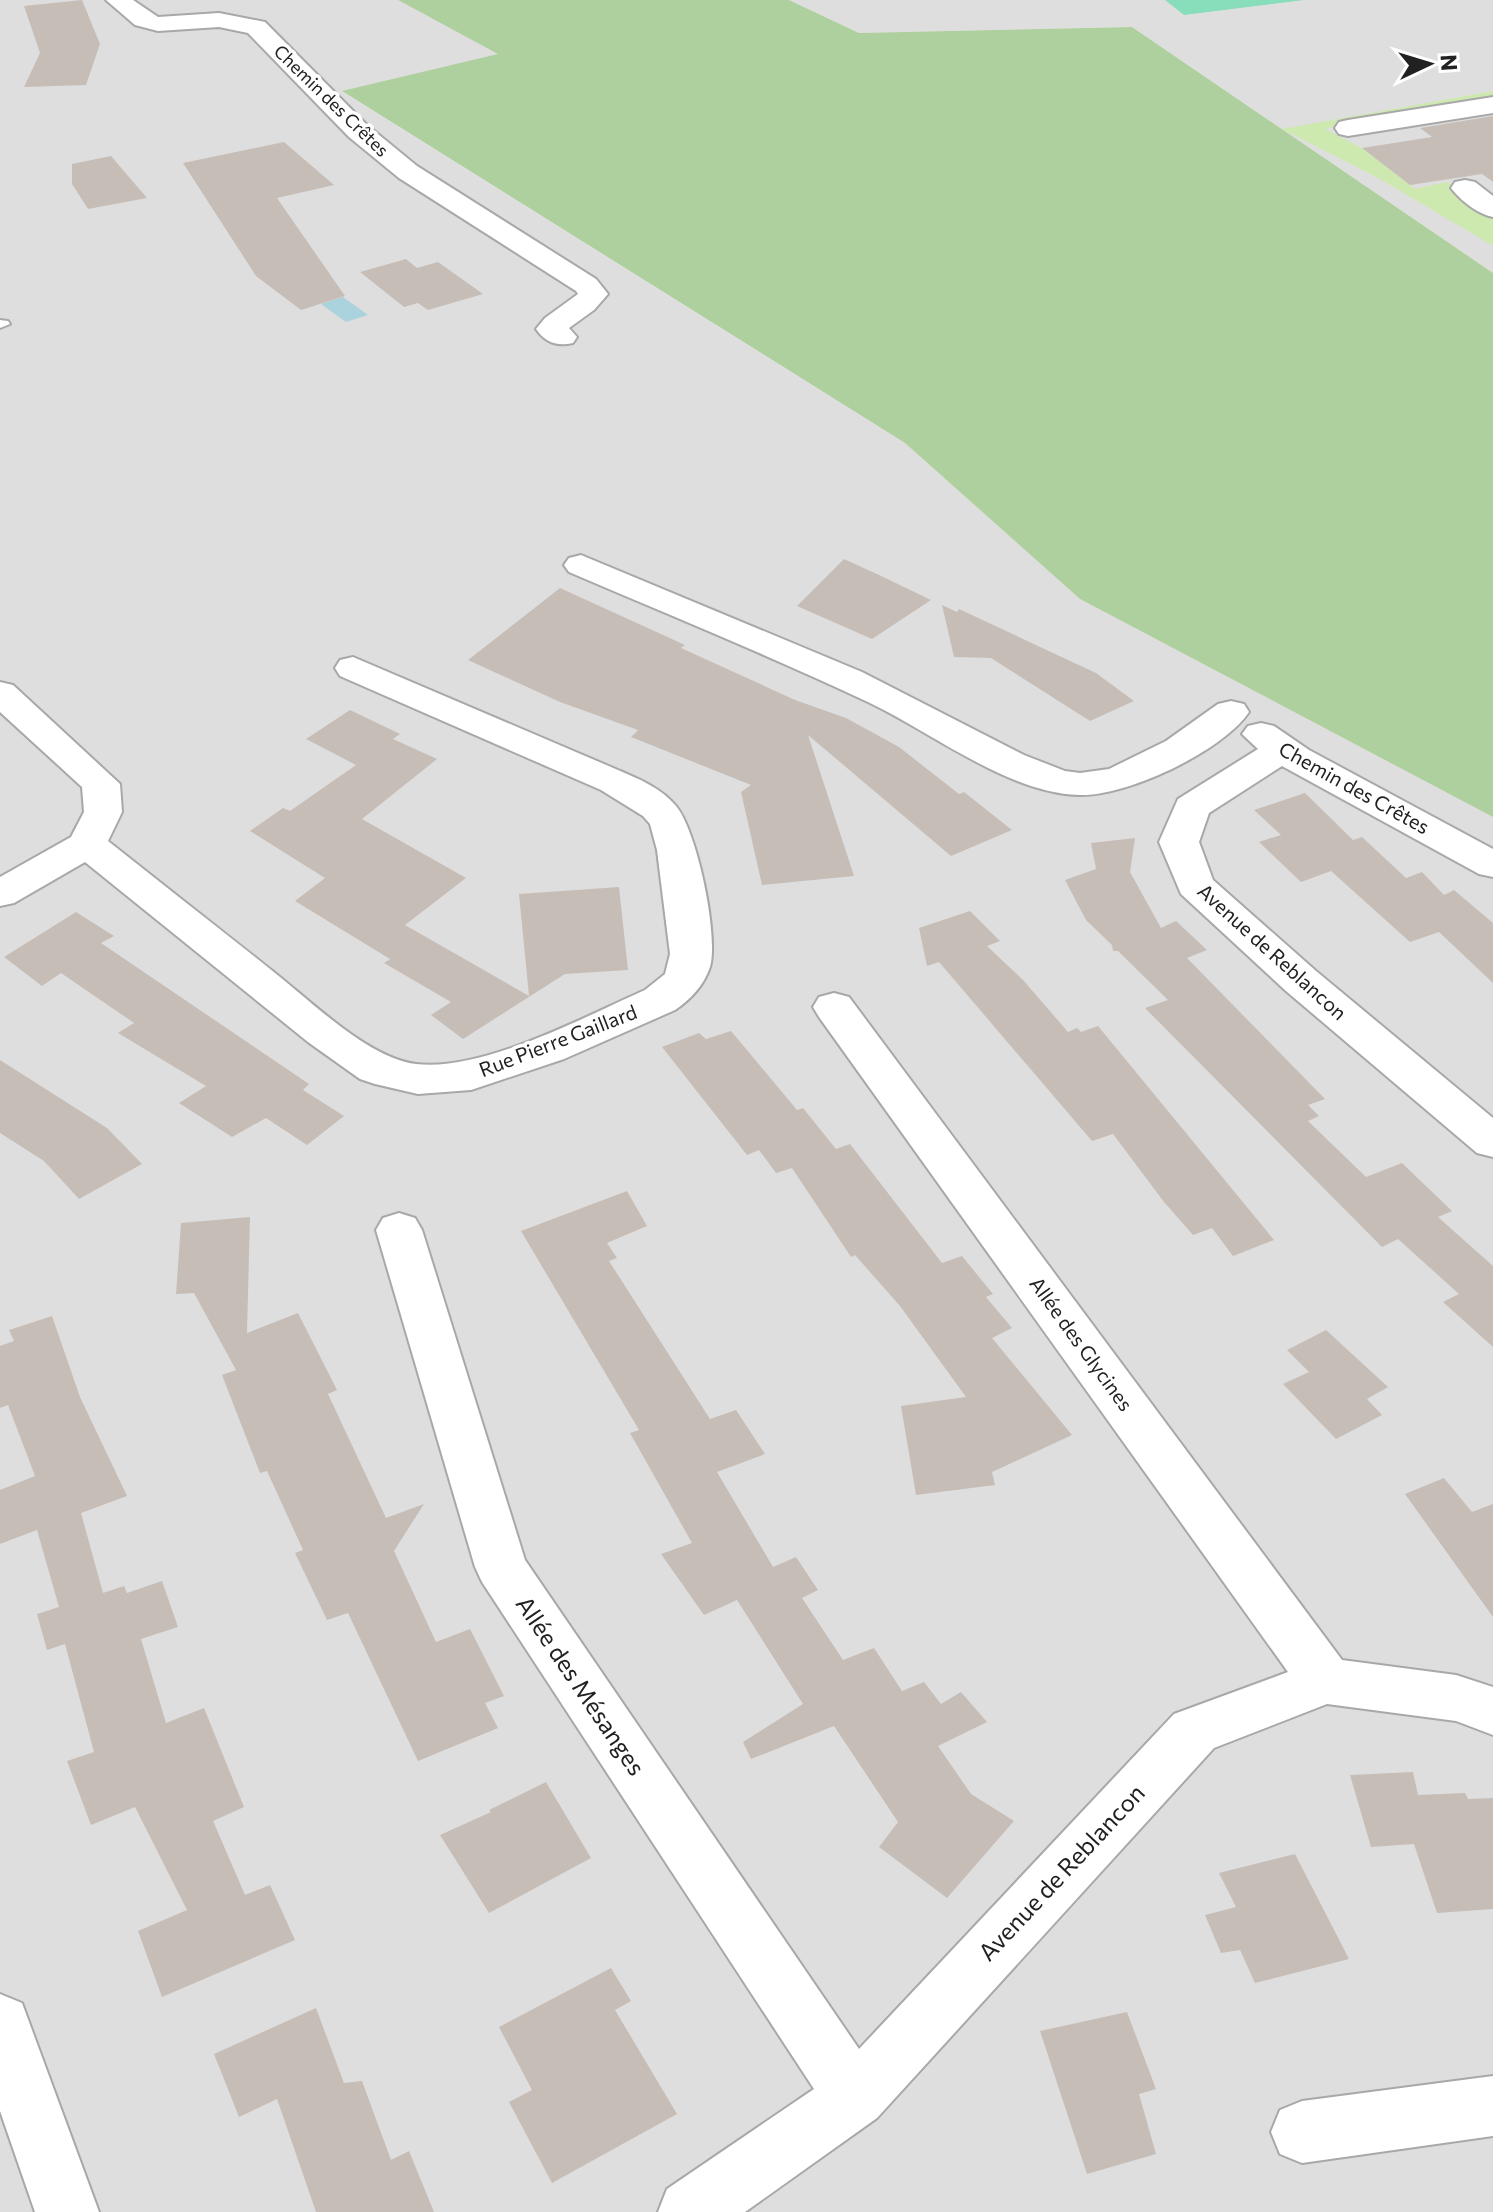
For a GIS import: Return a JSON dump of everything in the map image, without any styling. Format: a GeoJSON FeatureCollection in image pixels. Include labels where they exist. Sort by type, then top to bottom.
{"type":"FeatureCollection","features":[{"type":"Feature","properties":{"kind":"street","name":"Chemin des Crêtes"},"geometry":{"type":"LineString","coordinates":[[118,0],[143,20],[158,24],[219,20],[244,22],[256,27],[358,131],[408,172],[586,285],[593,294],[587,302],[559,320],[551,329],[562,337]]}},
{"type":"Feature","properties":{"kind":"street"},"geometry":{"type":"LineString","coordinates":[[1348,128],[1493,105]]}},
{"type":"Feature","properties":{"kind":"street"},"geometry":{"type":"LineString","coordinates":[[1465,188],[1493,209]]}},
{"type":"Feature","properties":{"kind":"street","name":"Chemin des Crêtes"},"geometry":{"type":"LineString","coordinates":[[581,565],[867,688],[1050,780],[1090,784],[1130,773],[1183,748],[1225,708],[1283,749],[1493,865]]}},
{"type":"Feature","properties":{"kind":"street","name":"Rue Pierre Gaillard"},"geometry":{"type":"LineString","coordinates":[[87,844],[323,1032],[375,1069],[397,1075],[442,1079],[498,1068],[563,1043],[677,990],[692,961],[691,939],[670,827],[652,805],[605,778],[353,668]]}},
{"type":"Feature","properties":{"kind":"street"},"geometry":{"type":"LineString","coordinates":[[0,693],[101,784],[103,812],[87,844],[0,894]]}},
{"type":"Feature","properties":{"kind":"street","name":"Avenue de Reblancon"},"geometry":{"type":"LineString","coordinates":[[1283,749],[1192,807],[1179,842],[1195,885],[1301,981],[1493,1142]]}},
{"type":"Feature","properties":{"kind":"street","name":"Allée des Glycines"},"geometry":{"type":"LineString","coordinates":[[834,1007],[1326,1681]]}},
{"type":"Feature","properties":{"kind":"street","name":"Allée des Mésanges"},"geometry":{"type":"LineString","coordinates":[[399,1230],[501,1567],[855,2097]]}},
{"type":"Feature","properties":{"kind":"street","name":"Avenue de Reblancon"},"geometry":{"type":"LineString","coordinates":[[690,2212],[855,2097],[1194,1731],[1326,1681],[1456,1698],[1493,1711]]}},
{"type":"Feature","properties":{"kind":"street"},"geometry":{"type":"LineString","coordinates":[[0,2023],[67,2212]]}},
{"type":"Feature","properties":{"kind":"street"},"geometry":{"type":"LineString","coordinates":[[1302,2132],[1493,2106]]}},
{"type":"Feature","properties":{"kind":"shaded area"},"geometry":{"type":"Polygon","coordinates":[[[0,0],[398,0],[499,54],[343,92],[905,443],[1080,599],[1493,817],[1493,2212],[0,2212],[0,0]]]}},
{"type":"Feature","properties":{"kind":"shaded area"},"geometry":{"type":"Polygon","coordinates":[[[789,0],[1493,0],[1493,273],[1132,27],[859,33],[789,0]]]}},
{"type":"Feature","properties":{"kind":"green space"},"geometry":{"type":"Polygon","coordinates":[[[398,0],[789,0],[859,33],[1132,27],[1493,273],[1493,817],[1080,599],[905,443],[342,91],[498,54],[398,0]]]}},
{"type":"Feature","properties":{"kind":"green space"},"geometry":{"type":"Polygon","coordinates":[[[1165,0],[1304,0],[1184,15],[1165,0]]]}},
{"type":"Feature","properties":{"kind":"green space"},"geometry":{"type":"Polygon","coordinates":[[[1493,91],[1493,97],[1391,113],[1325,129],[1362,148],[1415,189],[1447,182],[1493,218],[1493,246],[1380,179],[1282,129],[1493,91]]]}},
{"type":"Feature","properties":{"kind":"water"},"geometry":{"type":"Polygon","coordinates":[[[343,297],[368,315],[346,322],[321,304],[343,297]]]}},
{"type":"Feature","properties":{"kind":"building"},"geometry":{"type":"Polygon","coordinates":[[[82,0],[100,44],[86,85],[24,87],[40,53],[24,6],[82,0]]]}},
{"type":"Feature","properties":{"kind":"building"},"geometry":{"type":"Polygon","coordinates":[[[1493,116],[1493,182],[1482,174],[1410,185],[1362,148],[1432,137],[1420,128],[1493,116]]]}},
{"type":"Feature","properties":{"kind":"building"},"geometry":{"type":"Polygon","coordinates":[[[284,142],[334,185],[277,198],[345,296],[301,310],[256,276],[183,163],[284,142]]]}},
{"type":"Feature","properties":{"kind":"building"},"geometry":{"type":"Polygon","coordinates":[[[111,156],[147,198],[88,209],[72,184],[72,164],[111,156]]]}},
{"type":"Feature","properties":{"kind":"building"},"geometry":{"type":"Polygon","coordinates":[[[406,259],[417,268],[438,262],[483,294],[428,310],[418,303],[404,307],[360,272],[406,259]]]}},
{"type":"Feature","properties":{"kind":"building"},"geometry":{"type":"Polygon","coordinates":[[[844,559],[931,600],[872,639],[797,606],[844,559]]]}},
{"type":"Feature","properties":{"kind":"building"},"geometry":{"type":"Polygon","coordinates":[[[560,588],[795,700],[846,718],[899,747],[1012,830],[951,856],[808,735],[854,876],[762,885],[741,792],[751,785],[631,737],[638,730],[560,702],[468,660],[560,588]]]}},
{"type":"Feature","properties":{"kind":"building"},"geometry":{"type":"Polygon","coordinates":[[[942,605],[957,612],[959,609],[1096,673],[1134,701],[1090,721],[991,658],[954,657],[942,605]]]}},
{"type":"Feature","properties":{"kind":"building"},"geometry":{"type":"Polygon","coordinates":[[[350,710],[400,734],[393,739],[437,759],[362,819],[466,878],[405,925],[529,996],[519,894],[619,887],[628,970],[565,974],[463,1039],[431,1015],[451,1002],[384,963],[390,959],[295,901],[325,878],[250,831],[283,808],[290,811],[356,765],[306,739],[350,710]]]}},
{"type":"Feature","properties":{"kind":"building"},"geometry":{"type":"Polygon","coordinates":[[[1305,793],[1353,840],[1362,837],[1406,878],[1422,872],[1444,895],[1454,890],[1493,923],[1493,983],[1439,932],[1410,942],[1331,871],[1301,882],[1259,842],[1281,835],[1254,810],[1305,793]]]}},
{"type":"Feature","properties":{"kind":"building"},"geometry":{"type":"Polygon","coordinates":[[[1135,838],[1130,872],[1161,928],[1176,921],[1207,950],[1187,958],[1325,1099],[1308,1105],[1319,1116],[1308,1121],[1366,1177],[1402,1163],[1452,1211],[1438,1217],[1493,1266],[1493,1347],[1443,1302],[1459,1294],[1398,1239],[1382,1247],[1145,1008],[1168,1000],[1118,951],[1113,951],[1112,945],[1086,920],[1065,880],[1096,869],[1091,843],[1135,838]]]}},
{"type":"Feature","properties":{"kind":"building"},"geometry":{"type":"Polygon","coordinates":[[[970,911],[1000,941],[987,946],[1023,980],[1068,1032],[1077,1028],[1081,1032],[1098,1026],[1274,1240],[1233,1256],[1212,1228],[1193,1235],[1113,1134],[1092,1141],[939,962],[927,966],[919,928],[970,911]]]}},
{"type":"Feature","properties":{"kind":"building"},"geometry":{"type":"Polygon","coordinates":[[[76,912],[114,936],[101,943],[309,1084],[303,1090],[344,1116],[307,1145],[266,1118],[232,1137],[179,1103],[206,1086],[118,1033],[134,1023],[61,973],[42,986],[4,957],[76,912]]]}},
{"type":"Feature","properties":{"kind":"building"},"geometry":{"type":"Polygon","coordinates":[[[731,1031],[797,1110],[803,1108],[836,1149],[850,1144],[942,1263],[962,1256],[993,1294],[986,1297],[1012,1328],[992,1338],[1072,1435],[992,1472],[995,1485],[916,1495],[901,1406],[966,1397],[900,1306],[855,1255],[851,1257],[792,1168],[776,1173],[759,1150],[747,1155],[662,1047],[699,1033],[706,1039],[731,1031]]]}},
{"type":"Feature","properties":{"kind":"building"},"geometry":{"type":"Polygon","coordinates":[[[0,1060],[107,1128],[142,1164],[79,1199],[44,1161],[0,1133],[0,1060]]]}},
{"type":"Feature","properties":{"kind":"building"},"geometry":{"type":"Polygon","coordinates":[[[627,1191],[647,1226],[607,1243],[617,1258],[609,1261],[710,1419],[736,1410],[765,1454],[717,1472],[773,1567],[796,1557],[818,1590],[802,1598],[843,1660],[874,1648],[902,1691],[924,1682],[941,1704],[961,1692],[987,1722],[938,1746],[971,1794],[1014,1821],[947,1898],[879,1847],[898,1822],[834,1726],[751,1759],[743,1742],[803,1704],[737,1600],[704,1615],[661,1554],[692,1543],[630,1433],[639,1430],[521,1231],[627,1191]]]}},
{"type":"Feature","properties":{"kind":"building"},"geometry":{"type":"Polygon","coordinates":[[[250,1217],[247,1333],[298,1313],[337,1390],[328,1394],[386,1518],[424,1504],[394,1551],[436,1642],[470,1629],[504,1696],[485,1703],[498,1728],[418,1761],[348,1613],[327,1620],[295,1553],[303,1550],[267,1471],[260,1473],[222,1375],[236,1370],[194,1293],[176,1294],[181,1223],[250,1217]]]}},
{"type":"Feature","properties":{"kind":"building"},"geometry":{"type":"Polygon","coordinates":[[[52,1316],[80,1397],[127,1496],[81,1513],[103,1593],[124,1586],[127,1593],[162,1581],[178,1627],[141,1639],[166,1723],[204,1708],[244,1807],[213,1821],[245,1895],[270,1885],[295,1940],[162,1997],[138,1931],[187,1910],[135,1807],[91,1825],[67,1761],[94,1752],[65,1644],[47,1650],[37,1614],[59,1607],[37,1530],[0,1544],[0,1490],[35,1476],[8,1405],[0,1408],[0,1346],[14,1341],[9,1330],[52,1316]]]}},
{"type":"Feature","properties":{"kind":"building"},"geometry":{"type":"Polygon","coordinates":[[[1326,1330],[1388,1387],[1367,1399],[1382,1415],[1336,1439],[1283,1384],[1309,1372],[1287,1350],[1326,1330]]]}},
{"type":"Feature","properties":{"kind":"building"},"geometry":{"type":"Polygon","coordinates":[[[1444,1478],[1472,1512],[1493,1504],[1493,1617],[1405,1494],[1444,1478]]]}},
{"type":"Feature","properties":{"kind":"building"},"geometry":{"type":"Polygon","coordinates":[[[1413,1772],[1418,1795],[1465,1793],[1468,1799],[1493,1798],[1493,1909],[1437,1913],[1414,1844],[1371,1847],[1350,1775],[1413,1772]]]}},
{"type":"Feature","properties":{"kind":"building"},"geometry":{"type":"Polygon","coordinates":[[[546,1782],[591,1858],[489,1913],[440,1835],[546,1782]]]}},
{"type":"Feature","properties":{"kind":"building"},"geometry":{"type":"Polygon","coordinates":[[[1295,1854],[1349,1959],[1255,1983],[1240,1950],[1221,1953],[1205,1915],[1236,1907],[1219,1873],[1295,1854]]]}},
{"type":"Feature","properties":{"kind":"building"},"geometry":{"type":"Polygon","coordinates":[[[611,1968],[631,2001],[615,2010],[677,2114],[552,2183],[509,2102],[532,2090],[499,2027],[611,1968]]]}},
{"type":"Feature","properties":{"kind":"building"},"geometry":{"type":"Polygon","coordinates":[[[316,2008],[344,2083],[362,2081],[391,2160],[409,2151],[434,2212],[316,2212],[277,2099],[239,2117],[214,2054],[316,2008]]]}},
{"type":"Feature","properties":{"kind":"building"},"geometry":{"type":"Polygon","coordinates":[[[1127,2012],[1156,2089],[1139,2094],[1156,2154],[1087,2174],[1040,2031],[1127,2012]]]}}]}
